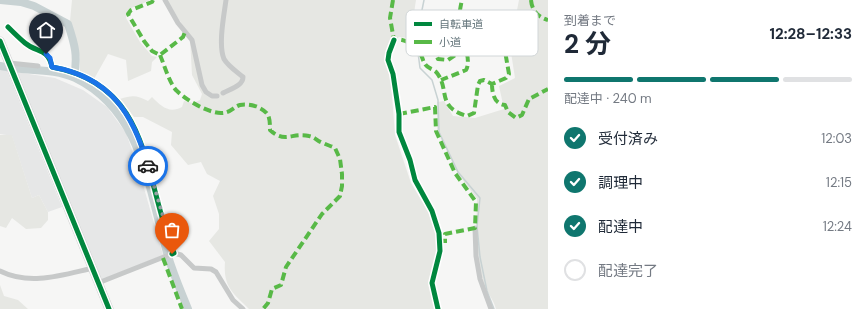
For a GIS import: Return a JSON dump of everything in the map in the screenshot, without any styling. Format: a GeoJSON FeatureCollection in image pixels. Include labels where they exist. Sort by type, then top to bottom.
{"type":"FeatureCollection","features":[{"type":"Feature","properties":{"kind":"street"},"geometry":{"type":"LineString","coordinates":[[165,0],[178,23],[192,40],[198,72],[204,90],[212,96],[217,96]]}},
{"type":"Feature","properties":{"kind":"street"},"geometry":{"type":"LineString","coordinates":[[222,93],[241,84],[243,80],[243,77],[227,62],[224,56],[223,20],[226,0]]}},
{"type":"Feature","properties":{"kind":"street"},"geometry":{"type":"LineString","coordinates":[[8,27],[25,44],[46,54],[50,58],[52,67],[79,74],[111,94],[128,115],[141,143],[173,254]]}},
{"type":"Feature","properties":{"kind":"street"},"geometry":{"type":"LineString","coordinates":[[394,40],[388,60],[393,74],[399,114],[399,132],[410,160],[415,180],[432,211],[439,233],[440,251],[432,283],[438,309]]}},
{"type":"Feature","properties":{"kind":"street"},"geometry":{"type":"LineString","coordinates":[[0,41],[109,309]]}},
{"type":"Feature","properties":{"kind":"street"},"geometry":{"type":"LineString","coordinates":[[9,63],[38,66]]}},
{"type":"Feature","properties":{"kind":"street"},"geometry":{"type":"LineString","coordinates":[[475,228],[476,256],[480,279],[491,309]]}},
{"type":"Feature","properties":{"kind":"street"},"geometry":{"type":"LineString","coordinates":[[98,283],[173,254],[181,255],[194,268],[211,269],[216,272],[233,300],[243,309]]}},
{"type":"Feature","properties":{"kind":"street"},"geometry":{"type":"LineString","coordinates":[[0,271],[12,277],[40,279],[93,268]]}},
{"type":"Feature","properties":{"kind":"shaded area"},"geometry":{"type":"Polygon","coordinates":[[[72,0],[151,0],[129,9],[126,18],[140,42],[152,56],[157,57],[152,62],[151,71],[128,81],[126,60],[108,54],[94,79],[80,71],[80,57],[70,21],[72,0]]]}},
{"type":"Feature","properties":{"kind":"shaded area"},"geometry":{"type":"Polygon","coordinates":[[[167,0],[416,0],[414,10],[406,10],[406,38],[400,37],[391,40],[386,56],[391,83],[395,135],[411,183],[429,213],[436,233],[438,250],[435,265],[429,281],[435,309],[249,309],[234,294],[227,284],[225,262],[209,241],[219,229],[219,214],[213,196],[220,181],[207,174],[201,162],[188,165],[171,145],[172,132],[143,117],[134,117],[120,99],[134,96],[148,101],[152,97],[162,106],[173,110],[182,107],[184,101],[193,103],[200,100],[202,94],[192,75],[190,38],[167,0]]]}},
{"type":"Feature","properties":{"kind":"shaded area"},"geometry":{"type":"Polygon","coordinates":[[[519,0],[548,0],[548,309],[496,309],[484,284],[479,264],[477,199],[457,172],[437,131],[437,102],[444,101],[453,116],[475,118],[504,109],[499,86],[515,78],[512,56],[538,56],[538,10],[517,10],[519,0]]]}},
{"type":"Feature","properties":{"kind":"shaded area"},"geometry":{"type":"Polygon","coordinates":[[[0,69],[7,71],[62,207],[48,212],[39,195],[32,198],[12,136],[0,134],[0,69]]]}},
{"type":"Feature","properties":{"kind":"shaded area"},"geometry":{"type":"Polygon","coordinates":[[[16,72],[55,78],[83,90],[107,107],[126,133],[138,167],[163,255],[101,280],[16,72]]]}},
{"type":"Feature","properties":{"kind":"shaded area"},"geometry":{"type":"Polygon","coordinates":[[[0,135],[12,135],[32,198],[39,195],[48,212],[48,220],[41,228],[26,229],[12,218],[6,228],[0,226],[0,135]]]}},
{"type":"Feature","properties":{"kind":"shaded area"},"geometry":{"type":"Polygon","coordinates":[[[0,285],[4,296],[18,300],[28,309],[0,309],[0,285]]]}},
{"type":"Feature","properties":{"kind":"waterway"},"geometry":{"type":"LineString","coordinates":[[0,0],[21,2],[34,6],[68,24],[75,50],[76,63],[74,77]]}},
{"type":"Feature","properties":{"kind":"waterway"},"geometry":{"type":"LineString","coordinates":[[422,10],[424,0]]}},
{"type":"Feature","properties":{"kind":"waterway"},"geometry":{"type":"LineString","coordinates":[[418,56],[420,68],[432,80],[438,100],[439,132],[458,172],[480,198],[477,226],[480,257],[487,291],[494,309]]}},
{"type":"Feature","properties":{"kind":"waterway"},"geometry":{"type":"LineString","coordinates":[[0,66],[57,72],[75,78],[97,92],[115,109],[128,129],[147,175],[168,256],[188,309]]}},
{"type":"Feature","properties":{"kind":"marked path"},"geometry":{"type":"LineString","coordinates":[[153,0],[152,2],[131,10],[128,14],[144,41],[152,51],[160,55],[183,37],[185,32]]}},
{"type":"Feature","properties":{"kind":"marked path"},"geometry":{"type":"LineString","coordinates":[[393,0],[390,18],[394,40],[397,39],[406,41]]}},
{"type":"Feature","properties":{"kind":"marked path"},"geometry":{"type":"LineString","coordinates":[[460,10],[462,0]]}},
{"type":"Feature","properties":{"kind":"marked path"},"geometry":{"type":"LineString","coordinates":[[531,0],[534,10]]}},
{"type":"Feature","properties":{"kind":"marked path"},"geometry":{"type":"LineString","coordinates":[[538,15],[548,20]]}},
{"type":"Feature","properties":{"kind":"marked path"},"geometry":{"type":"LineString","coordinates":[[160,55],[174,88],[191,102],[210,111],[221,113],[230,111],[240,105],[256,106],[266,112],[270,120],[270,130],[275,134],[284,137],[298,135],[311,137],[335,148],[340,159],[342,174],[340,196],[322,214],[286,267],[281,285],[272,289],[268,303],[263,309]]}},
{"type":"Feature","properties":{"kind":"marked path"},"geometry":{"type":"LineString","coordinates":[[421,56],[426,66],[436,72],[441,79],[447,103],[457,112],[467,116],[474,113],[478,85],[480,81],[484,80],[492,84],[506,78],[509,74],[506,56]]}},
{"type":"Feature","properties":{"kind":"marked path"},"geometry":{"type":"LineString","coordinates":[[436,56],[438,59],[448,60],[454,56]]}},
{"type":"Feature","properties":{"kind":"marked path"},"geometry":{"type":"LineString","coordinates":[[441,80],[466,70],[468,66],[467,56]]}},
{"type":"Feature","properties":{"kind":"marked path"},"geometry":{"type":"LineString","coordinates":[[492,84],[494,98],[498,103],[505,105],[508,112],[516,118],[522,115],[529,99],[548,89]]}},
{"type":"Feature","properties":{"kind":"marked path"},"geometry":{"type":"LineString","coordinates":[[399,114],[435,107],[436,131],[455,173],[476,202],[475,228],[445,234],[445,243]]}},
{"type":"Feature","properties":{"kind":"marked path"},"geometry":{"type":"LineString","coordinates":[[163,258],[182,309]]}},
{"type":"Feature","properties":{"kind":"cycle path"},"geometry":{"type":"LineString","coordinates":[[8,27],[29,46],[45,54],[48,57],[52,67],[85,77],[109,93],[127,114],[139,139],[148,166],[164,224],[174,253],[172,254]]}},
{"type":"Feature","properties":{"kind":"cycle path"},"geometry":{"type":"LineString","coordinates":[[394,40],[388,60],[393,74],[399,114],[399,132],[410,160],[415,180],[432,211],[439,233],[440,251],[432,283],[438,309]]}},
{"type":"Feature","properties":{"kind":"cycle path"},"geometry":{"type":"LineString","coordinates":[[0,41],[109,309]]}},
{"type":"Feature","properties":{"kind":"way so far"},"geometry":{"type":"LineString","coordinates":[[148,166],[164,224],[174,253],[172,254]]}},
{"type":"Feature","properties":{"kind":"route"},"geometry":{"type":"LineString","coordinates":[[46,54],[50,58],[52,67],[65,69],[79,74],[111,94],[134,124],[148,166]]}}]}
